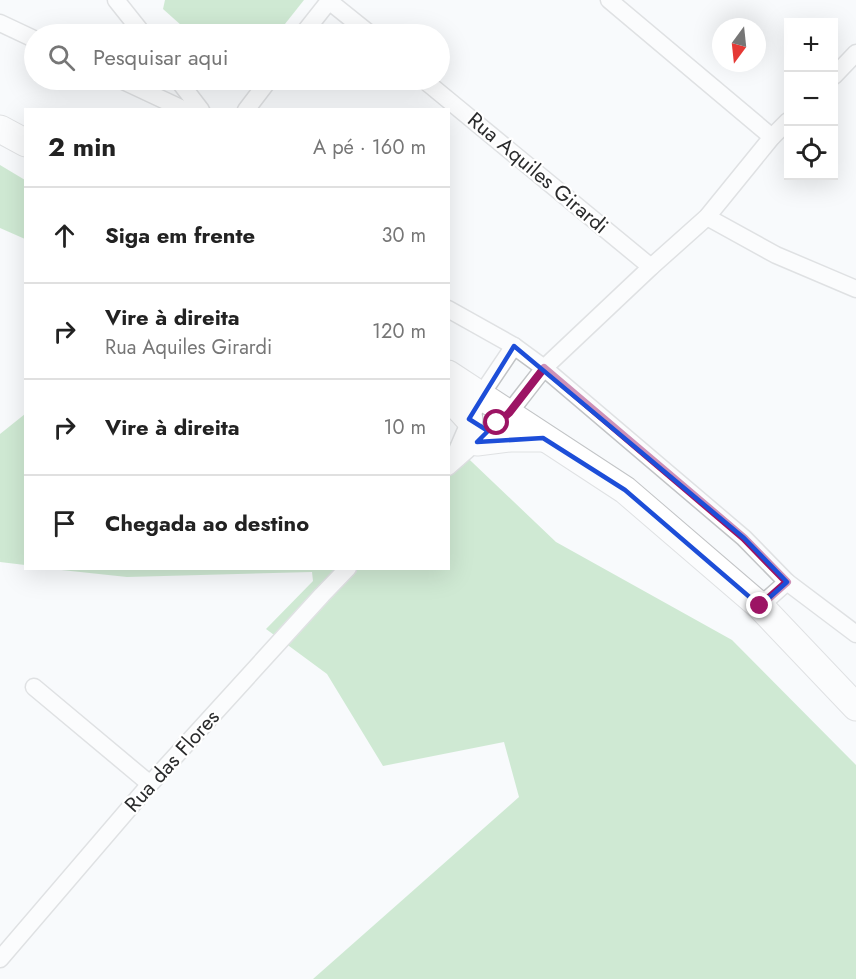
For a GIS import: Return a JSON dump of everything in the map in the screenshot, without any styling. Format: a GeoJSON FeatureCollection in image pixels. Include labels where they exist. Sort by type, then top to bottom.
{"type":"FeatureCollection","features":[{"type":"Feature","properties":{"kind":"highway"},"geometry":{"type":"LineString","coordinates":[[0,129],[24,142]]}},
{"type":"Feature","properties":{"kind":"highway"},"geometry":{"type":"LineString","coordinates":[[450,375],[625,490],[760,606],[856,707]]}},
{"type":"Feature","properties":{"kind":"highway"},"geometry":{"type":"LineString","coordinates":[[450,398],[478,431],[510,438],[543,438]]}},
{"type":"Feature","properties":{"kind":"street"},"geometry":{"type":"LineString","coordinates":[[116,0],[135,24]]}},
{"type":"Feature","properties":{"kind":"street"},"geometry":{"type":"LineString","coordinates":[[609,0],[772,137]]}},
{"type":"Feature","properties":{"kind":"street"},"geometry":{"type":"LineString","coordinates":[[311,24],[329,1],[358,24]]}},
{"type":"Feature","properties":{"kind":"street"},"geometry":{"type":"LineString","coordinates":[[0,23],[24,34]]}},
{"type":"Feature","properties":{"kind":"street"},"geometry":{"type":"LineString","coordinates":[[838,72],[856,53]]}},
{"type":"Feature","properties":{"kind":"street"},"geometry":{"type":"LineString","coordinates":[[142,90],[181,108]]}},
{"type":"Feature","properties":{"kind":"street"},"geometry":{"type":"LineString","coordinates":[[186,90],[199,108]]}},
{"type":"Feature","properties":{"kind":"street"},"geometry":{"type":"LineString","coordinates":[[248,108],[261,90]]}},
{"type":"Feature","properties":{"kind":"street","name":"Rua Aquiles Girardi"},"geometry":{"type":"LineString","coordinates":[[436,90],[651,267]]}},
{"type":"Feature","properties":{"kind":"street"},"geometry":{"type":"LineString","coordinates":[[450,466],[478,431],[509,413],[544,368],[651,267],[707,218],[772,137],[784,126]]}},
{"type":"Feature","properties":{"kind":"street"},"geometry":{"type":"LineString","coordinates":[[707,218],[776,255],[856,289]]}},
{"type":"Feature","properties":{"kind":"street"},"geometry":{"type":"LineString","coordinates":[[450,310],[514,346],[544,368],[744,538],[787,582],[856,634]]}},
{"type":"Feature","properties":{"kind":"street"},"geometry":{"type":"LineString","coordinates":[[450,466],[478,431],[481,394],[514,346]]}},
{"type":"Feature","properties":{"kind":"street","name":"Rua das Flores"},"geometry":{"type":"LineString","coordinates":[[0,959],[150,784],[346,570]]}},
{"type":"Feature","properties":{"kind":"street"},"geometry":{"type":"LineString","coordinates":[[760,606],[787,582]]}},
{"type":"Feature","properties":{"kind":"street"},"geometry":{"type":"LineString","coordinates":[[34,687],[150,784]]}},
{"type":"Feature","properties":{"kind":"highlighted area"},"geometry":{"type":"Polygon","coordinates":[[[514,346],[744,538],[787,582],[760,606],[625,490],[543,438],[477,442],[488,431],[469,419],[514,346]]]}},
{"type":"Feature","properties":{"kind":"green space"},"geometry":{"type":"Polygon","coordinates":[[[165,0],[304,0],[285,24],[180,24],[163,9],[165,0]]]}},
{"type":"Feature","properties":{"kind":"green space"},"geometry":{"type":"Polygon","coordinates":[[[0,165],[24,179],[24,239],[0,228],[0,165]]]}},
{"type":"Feature","properties":{"kind":"green space"},"geometry":{"type":"Polygon","coordinates":[[[24,415],[24,565],[0,562],[0,434],[24,415]]]}},
{"type":"Feature","properties":{"kind":"green space"},"geometry":{"type":"Polygon","coordinates":[[[450,443],[556,542],[732,640],[856,765],[856,979],[313,979],[519,797],[504,742],[383,766],[327,674],[266,629],[313,581],[312,572],[127,577],[61,570],[450,570],[450,443]]]}},
{"type":"Feature","properties":{"kind":"route"},"geometry":{"type":"LineString","coordinates":[[497,423],[509,413],[544,368],[744,538],[787,582],[760,606]]}}]}
